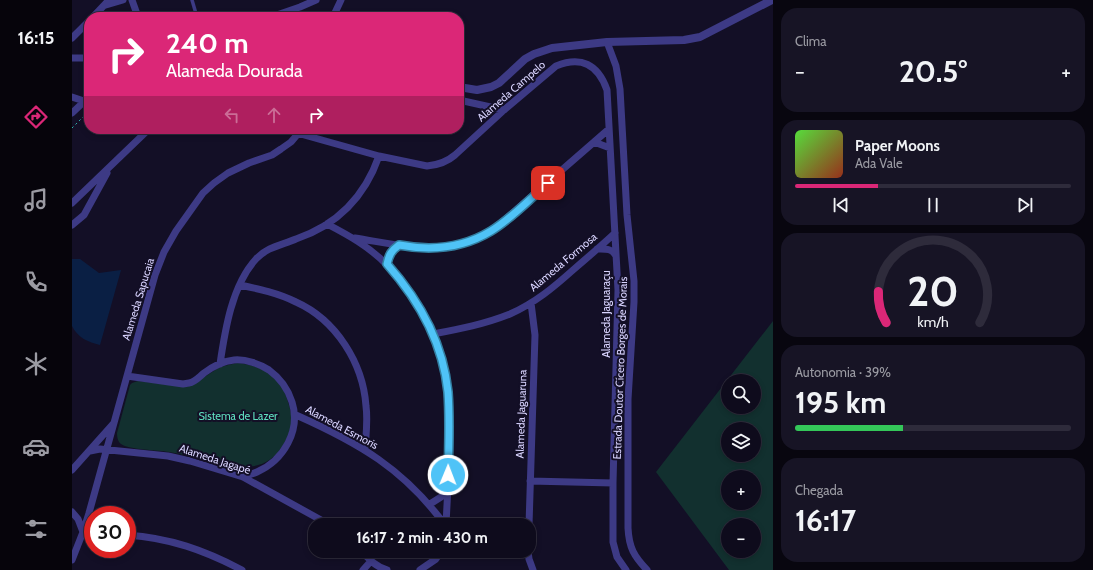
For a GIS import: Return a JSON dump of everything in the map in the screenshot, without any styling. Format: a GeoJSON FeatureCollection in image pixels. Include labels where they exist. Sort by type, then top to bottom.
{"type":"FeatureCollection","features":[{"type":"Feature","properties":{"kind":"street"},"geometry":{"type":"LineString","coordinates":[[98,12],[109,0]]}},
{"type":"Feature","properties":{"kind":"street"},"geometry":{"type":"LineString","coordinates":[[103,6],[123,0]]}},
{"type":"Feature","properties":{"kind":"street"},"geometry":{"type":"LineString","coordinates":[[132,0],[136,12]]}},
{"type":"Feature","properties":{"kind":"street"},"geometry":{"type":"LineString","coordinates":[[290,12],[316,0]]}},
{"type":"Feature","properties":{"kind":"street"},"geometry":{"type":"LineString","coordinates":[[334,12],[341,0]]}},
{"type":"Feature","properties":{"kind":"street"},"geometry":{"type":"LineString","coordinates":[[464,88],[476,90],[491,87],[499,83],[525,60],[542,51],[581,44],[700,38],[772,0]]}},
{"type":"Feature","properties":{"kind":"street"},"geometry":{"type":"LineString","coordinates":[[72,38],[84,26]]}},
{"type":"Feature","properties":{"kind":"street","name":"Estrada Doutor Cícero Borges de Morais"},"geometry":{"type":"LineString","coordinates":[[607,42],[616,66],[620,89],[627,215],[634,281],[628,399],[628,528],[632,551],[647,570]]}},
{"type":"Feature","properties":{"kind":"street"},"geometry":{"type":"LineString","coordinates":[[72,58],[84,58]]}},
{"type":"Feature","properties":{"kind":"street","name":"Alameda Campelo"},"geometry":{"type":"LineString","coordinates":[[309,134],[379,156],[427,166],[435,166],[449,160],[504,110],[556,66],[567,62],[577,61],[586,63]]}},
{"type":"Feature","properties":{"kind":"street","name":"Alameda Jaguaraçu"},"geometry":{"type":"LineString","coordinates":[[586,63],[601,76],[607,90],[618,290],[613,542],[617,557],[626,570]]}},
{"type":"Feature","properties":{"kind":"street"},"geometry":{"type":"LineString","coordinates":[[72,97],[84,99]]}},
{"type":"Feature","properties":{"kind":"street"},"geometry":{"type":"LineString","coordinates":[[464,101],[504,110]]}},
{"type":"Feature","properties":{"kind":"street"},"geometry":{"type":"LineString","coordinates":[[72,113],[84,102]]}},
{"type":"Feature","properties":{"kind":"street"},"geometry":{"type":"LineString","coordinates":[[485,107],[490,124]]}},
{"type":"Feature","properties":{"kind":"street"},"geometry":{"type":"LineString","coordinates":[[352,238],[412,247],[433,248],[466,242],[492,231],[609,129]]}},
{"type":"Feature","properties":{"kind":"street"},"geometry":{"type":"LineString","coordinates":[[72,203],[144,134]]}},
{"type":"Feature","properties":{"kind":"street","name":"Alameda Sapucaia"},"geometry":{"type":"LineString","coordinates":[[72,559],[83,532],[155,275],[164,252],[176,231],[203,193],[214,183],[228,173],[276,152],[291,142],[297,134]]}},
{"type":"Feature","properties":{"kind":"street"},"geometry":{"type":"LineString","coordinates":[[594,142],[610,148]]}},
{"type":"Feature","properties":{"kind":"street"},"geometry":{"type":"LineString","coordinates":[[220,364],[234,299],[249,268],[262,254],[278,245],[296,240],[327,224],[344,211],[361,191],[373,172],[379,156]]}},
{"type":"Feature","properties":{"kind":"street"},"geometry":{"type":"LineString","coordinates":[[72,225],[84,215],[111,166]]}},
{"type":"Feature","properties":{"kind":"street"},"geometry":{"type":"LineString","coordinates":[[87,188],[95,195]]}},
{"type":"Feature","properties":{"kind":"street"},"geometry":{"type":"LineString","coordinates":[[327,224],[363,245],[387,264],[404,283],[414,298],[433,334],[444,370],[448,390],[450,416],[446,518]]}},
{"type":"Feature","properties":{"kind":"street","name":"Alameda Formosa"},"geometry":{"type":"LineString","coordinates":[[433,334],[492,321],[531,303],[550,290],[615,233]]}},
{"type":"Feature","properties":{"kind":"street"},"geometry":{"type":"LineString","coordinates":[[387,264],[390,252],[399,245]]}},
{"type":"Feature","properties":{"kind":"street"},"geometry":{"type":"LineString","coordinates":[[597,249],[608,249],[614,251],[616,256]]}},
{"type":"Feature","properties":{"kind":"street"},"geometry":{"type":"LineString","coordinates":[[240,285],[282,296],[297,302],[327,324],[339,337],[355,363],[364,388],[367,421],[365,449]]}},
{"type":"Feature","properties":{"kind":"street","name":"Alameda Jaguaruna"},"geometry":{"type":"LineString","coordinates":[[529,518],[535,336],[531,303]]}},
{"type":"Feature","properties":{"kind":"street"},"geometry":{"type":"LineString","coordinates":[[127,376],[188,384],[220,364],[234,360],[254,363],[276,375],[286,387],[290,396],[296,415],[295,428],[291,438],[278,456],[258,472],[243,477]]}},
{"type":"Feature","properties":{"kind":"street","name":"Alameda Esmoris"},"geometry":{"type":"LineString","coordinates":[[296,415],[365,449],[406,480],[430,504],[441,518]]}},
{"type":"Feature","properties":{"kind":"street"},"geometry":{"type":"LineString","coordinates":[[72,470],[90,451],[115,420]]}},
{"type":"Feature","properties":{"kind":"street","name":"Alameda Jagapé"},"geometry":{"type":"LineString","coordinates":[[90,451],[100,449],[168,456],[196,462],[243,477],[317,518]]}},
{"type":"Feature","properties":{"kind":"street"},"geometry":{"type":"LineString","coordinates":[[530,481],[613,483]]}},
{"type":"Feature","properties":{"kind":"street"},"geometry":{"type":"LineString","coordinates":[[430,504],[441,498],[448,490]]}},
{"type":"Feature","properties":{"kind":"street"},"geometry":{"type":"LineString","coordinates":[[72,512],[78,519],[83,532]]}},
{"type":"Feature","properties":{"kind":"street"},"geometry":{"type":"LineString","coordinates":[[136,536],[186,545],[242,570]]}},
{"type":"Feature","properties":{"kind":"street"},"geometry":{"type":"LineString","coordinates":[[368,558],[381,568],[387,570]]}},
{"type":"Feature","properties":{"kind":"street"},"geometry":{"type":"LineString","coordinates":[[420,570],[437,558]]}},
{"type":"Feature","properties":{"kind":"street"},"geometry":{"type":"LineString","coordinates":[[526,570],[529,559]]}},
{"type":"Feature","properties":{"kind":"street"},"geometry":{"type":"LineString","coordinates":[[529,559],[533,570]]}},
{"type":"Feature","properties":{"kind":"street"},"geometry":{"type":"LineString","coordinates":[[363,570],[371,561]]}},
{"type":"Feature","properties":{"kind":"lane"},"geometry":{"type":"LineString","coordinates":[[192,0],[196,12]]}},
{"type":"Feature","properties":{"kind":"path"},"geometry":{"type":"LineString","coordinates":[[72,128],[84,116]]}},
{"type":"Feature","properties":{"kind":"green space"},"geometry":{"type":"Polygon","coordinates":[[[773,321],[773,570],[729,570],[656,472],[721,388],[721,414],[761,414],[761,374],[732,374],[773,321]]]}},
{"type":"Feature","properties":{"kind":"green space","name":"Sistema de Lazer"},"geometry":{"type":"Polygon","coordinates":[[[237,363],[253,366],[267,372],[273,376],[283,388],[290,409],[292,421],[287,438],[273,458],[260,465],[246,467],[230,466],[169,452],[130,448],[119,442],[117,433],[130,385],[132,383],[138,381],[186,387],[192,385],[220,367],[237,363]]]}},
{"type":"Feature","properties":{"kind":"water"},"geometry":{"type":"Polygon","coordinates":[[[72,259],[80,259],[99,273],[121,270],[100,345],[84,339],[77,334],[72,326],[72,259]]]}},
{"type":"Feature","properties":{"kind":"route"},"geometry":{"type":"LineString","coordinates":[[448,475],[450,416],[448,390],[438,348],[433,334],[414,298],[404,283],[387,264],[388,257],[390,252],[399,245],[433,248],[450,246],[480,237],[492,231],[548,183]]}}]}
